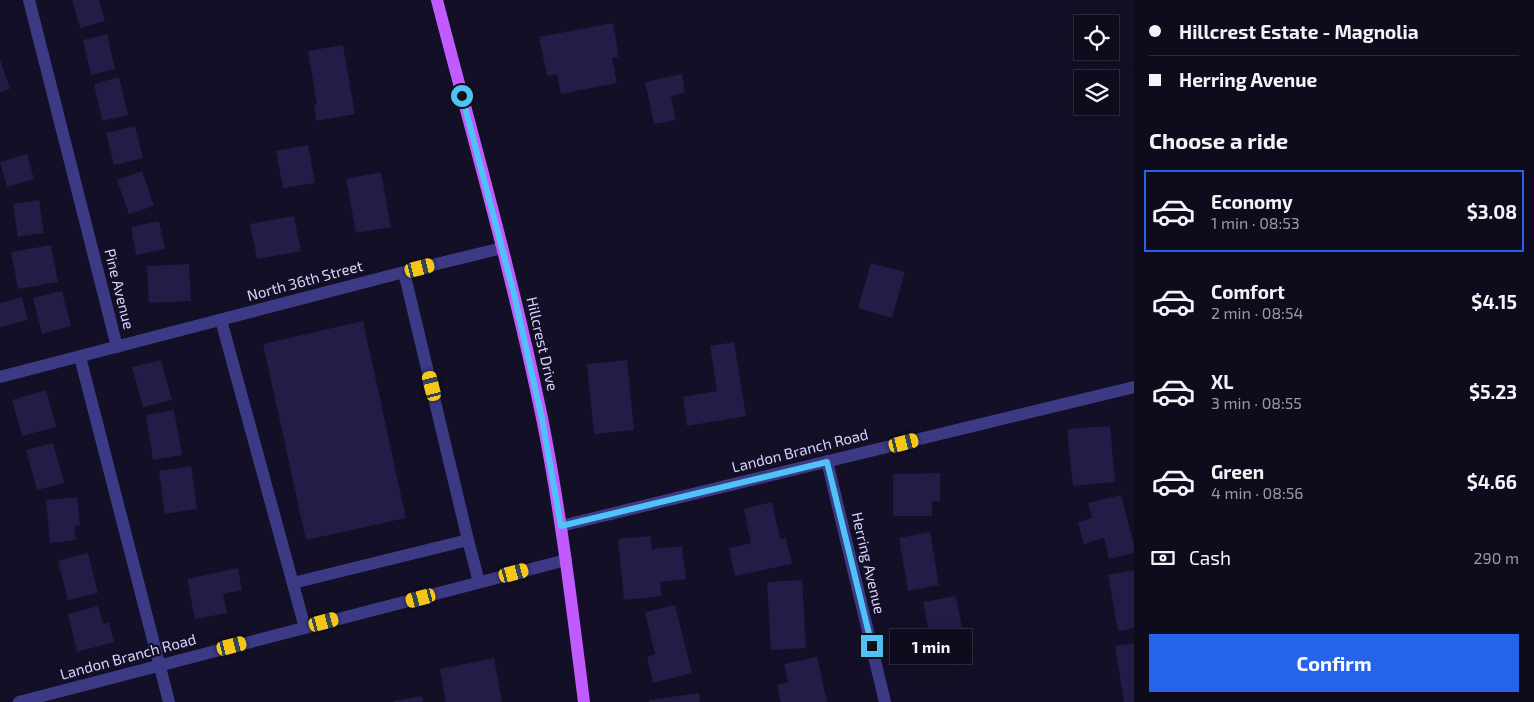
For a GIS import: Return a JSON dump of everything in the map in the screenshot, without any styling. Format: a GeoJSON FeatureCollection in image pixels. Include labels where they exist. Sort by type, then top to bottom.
{"type":"FeatureCollection","features":[{"type":"Feature","properties":{"kind":"main road","name":"Hillcrest Drive"},"geometry":{"type":"LineString","coordinates":[[437,0],[514,294],[542,419],[561,526],[584,702]]}},
{"type":"Feature","properties":{"kind":"street","name":"Pine Avenue"},"geometry":{"type":"LineString","coordinates":[[29,0],[117,347],[80,357]]}},
{"type":"Feature","properties":{"kind":"street","name":"North 36th Street"},"geometry":{"type":"LineString","coordinates":[[117,347],[502,248]]}},
{"type":"Feature","properties":{"kind":"street"},"geometry":{"type":"LineString","coordinates":[[404,272],[479,582]]}},
{"type":"Feature","properties":{"kind":"street"},"geometry":{"type":"LineString","coordinates":[[221,320],[305,628]]}},
{"type":"Feature","properties":{"kind":"street"},"geometry":{"type":"LineString","coordinates":[[0,377],[80,357],[169,702]]}},
{"type":"Feature","properties":{"kind":"street","name":"Landon Branch Road"},"geometry":{"type":"LineString","coordinates":[[561,526],[1134,387]]}},
{"type":"Feature","properties":{"kind":"street","name":"Herring Avenue"},"geometry":{"type":"LineString","coordinates":[[827,462],[885,702]]}},
{"type":"Feature","properties":{"kind":"street"},"geometry":{"type":"LineString","coordinates":[[293,582],[468,540]]}},
{"type":"Feature","properties":{"kind":"street","name":"Landon Branch Road"},"geometry":{"type":"LineString","coordinates":[[19,702],[566,560]]}},
{"type":"Feature","properties":{"kind":"building"},"geometry":{"type":"Polygon","coordinates":[[[72,0],[99,0],[105,21],[80,28],[72,0]]]}},
{"type":"Feature","properties":{"kind":"building"},"geometry":{"type":"Polygon","coordinates":[[[613,23],[619,57],[612,58],[617,83],[561,94],[557,74],[547,76],[539,37],[613,23]]]}},
{"type":"Feature","properties":{"kind":"building"},"geometry":{"type":"Polygon","coordinates":[[[107,34],[115,69],[91,75],[83,40],[107,34]]]}},
{"type":"Feature","properties":{"kind":"building"},"geometry":{"type":"Polygon","coordinates":[[[343,45],[355,114],[316,121],[314,104],[317,104],[308,51],[343,45]]]}},
{"type":"Feature","properties":{"kind":"building"},"geometry":{"type":"Polygon","coordinates":[[[0,59],[10,89],[0,92],[0,59]]]}},
{"type":"Feature","properties":{"kind":"building"},"geometry":{"type":"Polygon","coordinates":[[[682,74],[685,93],[671,96],[676,120],[654,124],[645,82],[682,74]]]}},
{"type":"Feature","properties":{"kind":"building"},"geometry":{"type":"Polygon","coordinates":[[[119,77],[128,115],[102,121],[94,84],[119,77]]]}},
{"type":"Feature","properties":{"kind":"building"},"geometry":{"type":"Polygon","coordinates":[[[135,126],[143,158],[114,165],[106,133],[135,126]]]}},
{"type":"Feature","properties":{"kind":"building"},"geometry":{"type":"Polygon","coordinates":[[[308,145],[315,183],[283,188],[276,151],[308,145]]]}},
{"type":"Feature","properties":{"kind":"building"},"geometry":{"type":"Polygon","coordinates":[[[27,154],[34,179],[7,187],[0,162],[27,154]]]}},
{"type":"Feature","properties":{"kind":"building"},"geometry":{"type":"Polygon","coordinates":[[[142,171],[154,206],[129,214],[117,180],[142,171]]]}},
{"type":"Feature","properties":{"kind":"building"},"geometry":{"type":"Polygon","coordinates":[[[381,172],[391,227],[356,233],[346,179],[381,172]]]}},
{"type":"Feature","properties":{"kind":"building"},"geometry":{"type":"Polygon","coordinates":[[[39,200],[44,233],[18,237],[13,204],[39,200]]]}},
{"type":"Feature","properties":{"kind":"building"},"geometry":{"type":"Polygon","coordinates":[[[294,216],[301,251],[257,259],[250,224],[294,216]]]}},
{"type":"Feature","properties":{"kind":"building"},"geometry":{"type":"Polygon","coordinates":[[[159,221],[165,249],[136,255],[131,227],[159,221]]]}},
{"type":"Feature","properties":{"kind":"building"},"geometry":{"type":"Polygon","coordinates":[[[51,245],[58,282],[18,289],[11,252],[51,245]]]}},
{"type":"Feature","properties":{"kind":"building"},"geometry":{"type":"Polygon","coordinates":[[[871,263],[905,272],[892,318],[858,308],[871,263]]]}},
{"type":"Feature","properties":{"kind":"building"},"geometry":{"type":"Polygon","coordinates":[[[189,264],[191,301],[149,303],[147,266],[189,264]]]}},
{"type":"Feature","properties":{"kind":"building"},"geometry":{"type":"Polygon","coordinates":[[[62,291],[71,326],[42,334],[33,298],[62,291]]]}},
{"type":"Feature","properties":{"kind":"building"},"geometry":{"type":"Polygon","coordinates":[[[22,297],[28,320],[0,327],[0,303],[22,297]]]}},
{"type":"Feature","properties":{"kind":"building"},"geometry":{"type":"Polygon","coordinates":[[[363,321],[406,518],[306,540],[263,344],[363,321]]]}},
{"type":"Feature","properties":{"kind":"building"},"geometry":{"type":"Polygon","coordinates":[[[734,342],[746,416],[687,426],[683,397],[717,391],[710,346],[734,342]]]}},
{"type":"Feature","properties":{"kind":"building"},"geometry":{"type":"Polygon","coordinates":[[[161,360],[172,400],[143,407],[132,367],[161,360]]]}},
{"type":"Feature","properties":{"kind":"building"},"geometry":{"type":"Polygon","coordinates":[[[627,360],[634,430],[594,434],[587,364],[627,360]]]}},
{"type":"Feature","properties":{"kind":"building"},"geometry":{"type":"Polygon","coordinates":[[[46,390],[56,427],[22,436],[12,400],[46,390]]]}},
{"type":"Feature","properties":{"kind":"building"},"geometry":{"type":"Polygon","coordinates":[[[174,410],[182,455],[153,460],[146,415],[174,410]]]}},
{"type":"Feature","properties":{"kind":"building"},"geometry":{"type":"Polygon","coordinates":[[[1110,426],[1115,482],[1073,486],[1067,429],[1110,426]]]}},
{"type":"Feature","properties":{"kind":"building"},"geometry":{"type":"Polygon","coordinates":[[[53,443],[64,483],[37,490],[26,450],[53,443]]]}},
{"type":"Feature","properties":{"kind":"building"},"geometry":{"type":"Polygon","coordinates":[[[191,466],[197,509],[165,514],[159,471],[191,466]]]}},
{"type":"Feature","properties":{"kind":"building"},"geometry":{"type":"Polygon","coordinates":[[[940,473],[940,501],[932,501],[932,516],[893,516],[893,474],[940,473]]]}},
{"type":"Feature","properties":{"kind":"building"},"geometry":{"type":"Polygon","coordinates":[[[1121,495],[1134,545],[1134,553],[1109,559],[1104,538],[1084,544],[1078,522],[1092,518],[1088,503],[1121,495]]]}},
{"type":"Feature","properties":{"kind":"building"},"geometry":{"type":"Polygon","coordinates":[[[77,497],[80,525],[74,526],[76,540],[50,543],[46,500],[77,497]]]}},
{"type":"Feature","properties":{"kind":"building"},"geometry":{"type":"Polygon","coordinates":[[[772,502],[780,539],[786,538],[792,564],[735,576],[729,548],[751,543],[744,509],[772,502]]]}},
{"type":"Feature","properties":{"kind":"building"},"geometry":{"type":"Polygon","coordinates":[[[930,532],[939,585],[908,591],[899,538],[930,532]]]}},
{"type":"Feature","properties":{"kind":"building"},"geometry":{"type":"Polygon","coordinates":[[[650,536],[652,549],[682,546],[686,579],[660,582],[662,596],[624,600],[618,539],[650,536]]]}},
{"type":"Feature","properties":{"kind":"building"},"geometry":{"type":"Polygon","coordinates":[[[88,553],[98,593],[68,600],[58,561],[88,553]]]}},
{"type":"Feature","properties":{"kind":"building"},"geometry":{"type":"Polygon","coordinates":[[[238,568],[242,590],[223,594],[227,613],[195,619],[187,579],[238,568]]]}},
{"type":"Feature","properties":{"kind":"building"},"geometry":{"type":"Polygon","coordinates":[[[1134,570],[1134,628],[1118,631],[1108,575],[1134,570]]]}},
{"type":"Feature","properties":{"kind":"building"},"geometry":{"type":"Polygon","coordinates":[[[802,580],[806,648],[771,650],[767,582],[802,580]]]}},
{"type":"Feature","properties":{"kind":"building"},"geometry":{"type":"Polygon","coordinates":[[[956,596],[966,649],[933,655],[923,602],[956,596]]]}},
{"type":"Feature","properties":{"kind":"building"},"geometry":{"type":"Polygon","coordinates":[[[675,605],[692,673],[653,683],[647,657],[655,654],[645,612],[675,605]]]}},
{"type":"Feature","properties":{"kind":"building"},"geometry":{"type":"Polygon","coordinates":[[[98,606],[103,624],[109,622],[114,642],[77,652],[68,614],[98,606]]]}},
{"type":"Feature","properties":{"kind":"building"},"geometry":{"type":"Polygon","coordinates":[[[1134,643],[1134,702],[1124,702],[1115,646],[1134,643]]]}},
{"type":"Feature","properties":{"kind":"building"},"geometry":{"type":"Polygon","coordinates":[[[817,657],[827,702],[781,702],[777,685],[788,682],[784,664],[817,657]]]}},
{"type":"Feature","properties":{"kind":"building"},"geometry":{"type":"Polygon","coordinates":[[[494,658],[502,702],[446,702],[440,669],[494,658]]]}},
{"type":"Feature","properties":{"kind":"building"},"geometry":{"type":"Polygon","coordinates":[[[699,693],[700,702],[649,702],[649,700],[699,693]]]}},
{"type":"Feature","properties":{"kind":"building"},"geometry":{"type":"Polygon","coordinates":[[[422,696],[423,702],[394,702],[394,701],[422,696]]]}},
{"type":"Feature","properties":{"kind":"route"},"geometry":{"type":"LineString","coordinates":[[462,96],[514,294],[542,419],[561,526],[827,462],[872,646]]}}]}
